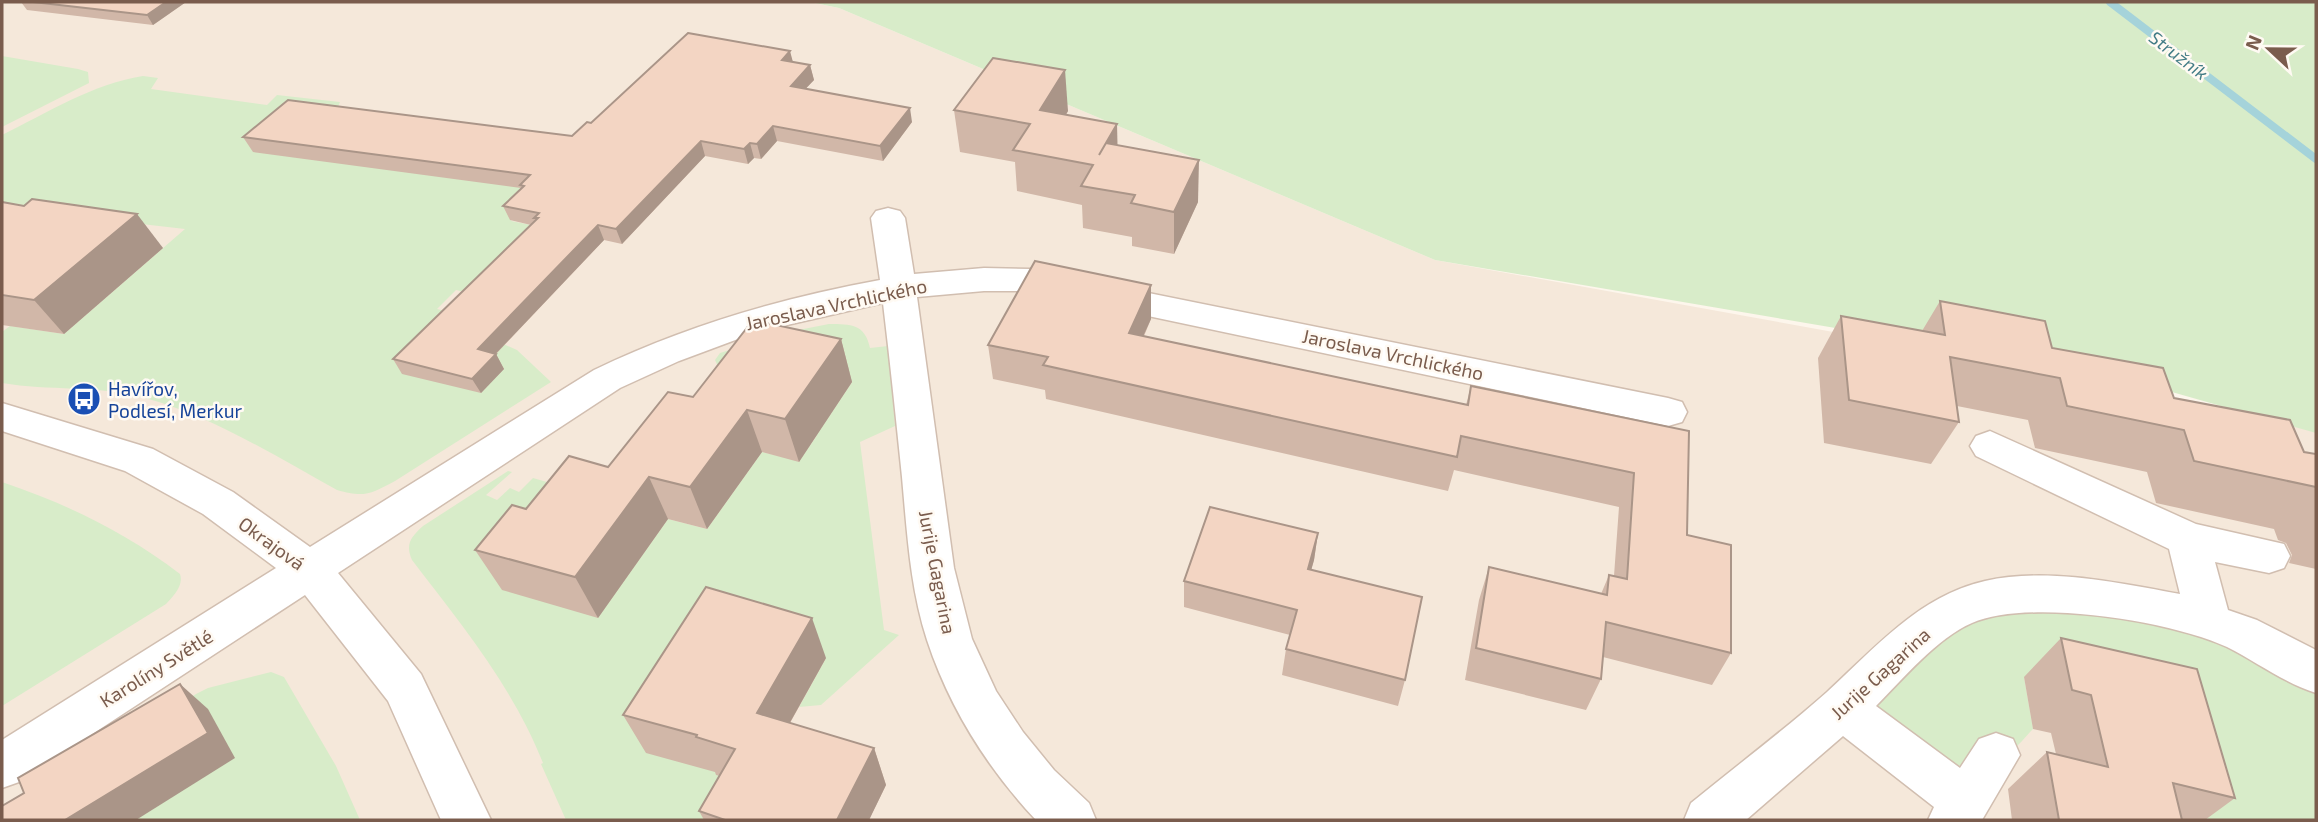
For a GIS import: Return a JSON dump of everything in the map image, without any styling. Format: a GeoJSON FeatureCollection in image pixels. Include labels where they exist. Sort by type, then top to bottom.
{"type":"FeatureCollection","features":[{"type":"Feature","properties":{"kind":"street","name":"Jurije Gagarina"},"geometry":{"type":"LineString","coordinates":[[888,218],[928,531],[950,638],[967,681],[1008,752],[1071,820]]}},
{"type":"Feature","properties":{"kind":"street","name":"Jaroslava Vrchlického"},"geometry":{"type":"LineString","coordinates":[[310,570],[560,407],[656,354],[752,320],[899,288],[984,278],[1030,280],[1668,412]]}},
{"type":"Feature","properties":{"kind":"street","name":"Okrajová"},"geometry":{"type":"LineString","coordinates":[[2,417],[139,460],[218,503],[310,570],[405,688],[466,820]]}},
{"type":"Feature","properties":{"kind":"street"},"geometry":{"type":"LineString","coordinates":[[1990,446],[2188,539],[2270,555]]}},
{"type":"Feature","properties":{"kind":"street"},"geometry":{"type":"LineString","coordinates":[[2188,539],[2209,620]]}},
{"type":"Feature","properties":{"kind":"street","name":"Karolíny Světlé"},"geometry":{"type":"LineString","coordinates":[[2,766],[310,570]]}},
{"type":"Feature","properties":{"kind":"street","name":"Jurije Gagarina"},"geometry":{"type":"LineString","coordinates":[[1709,820],[1842,708],[1914,639],[1936,622],[1969,603],[2034,595],[2104,598],[2209,620],[2241,633],[2316,673]]}},
{"type":"Feature","properties":{"kind":"street"},"geometry":{"type":"LineString","coordinates":[[1842,708],[1960,811],[1996,755]]}},
{"type":"Feature","properties":{"kind":"shaded area"},"geometry":{"type":"Polygon","coordinates":[[[2,2],[809,2],[839,8],[1435,260],[2027,367],[2316,429],[2316,820],[2,820],[2,2]]]}},
{"type":"Feature","properties":{"kind":"green space"},"geometry":{"type":"Polygon","coordinates":[[[810,2],[2316,2],[2316,433],[2112,375],[1435,260],[839,8],[810,2]]]}},
{"type":"Feature","properties":{"kind":"green space"},"geometry":{"type":"Polygon","coordinates":[[[2,56],[88,72],[89,83],[2,127],[2,56]]]}},
{"type":"Feature","properties":{"kind":"green space"},"geometry":{"type":"Polygon","coordinates":[[[143,76],[158,78],[151,89],[267,105],[277,95],[340,102],[333,119],[537,190],[511,221],[546,228],[482,296],[456,290],[437,309],[449,312],[462,358],[499,342],[517,350],[551,382],[395,481],[373,492],[361,494],[337,490],[243,438],[169,405],[109,391],[2,383],[2,332],[10,326],[64,334],[185,229],[2,208],[2,135],[88,92],[143,76]]]}},
{"type":"Feature","properties":{"kind":"green space"},"geometry":{"type":"Polygon","coordinates":[[[829,324],[856,327],[865,334],[870,348],[888,346],[895,426],[860,442],[884,630],[899,635],[821,705],[799,707],[826,658],[686,757],[754,786],[735,820],[566,820],[517,708],[485,657],[412,560],[410,541],[423,526],[508,471],[512,472],[486,495],[497,500],[510,488],[519,492],[533,478],[564,487],[598,617],[668,519],[707,529],[762,452],[799,461],[816,437],[823,414],[830,415],[852,382],[730,392],[715,360],[720,353],[783,333],[829,324]]]}},
{"type":"Feature","properties":{"kind":"green space"},"geometry":{"type":"Polygon","coordinates":[[[2,482],[50,500],[117,532],[180,574],[181,578],[177,590],[166,604],[2,706],[2,482]]]}},
{"type":"Feature","properties":{"kind":"green space"},"geometry":{"type":"Polygon","coordinates":[[[2011,612],[2115,614],[2157,620],[2273,664],[2316,690],[2316,820],[2183,820],[2024,677],[2033,729],[2009,752],[1979,761],[1949,768],[1874,716],[1876,691],[1940,640],[1977,618],[2011,612]]]}},
{"type":"Feature","properties":{"kind":"green space"},"geometry":{"type":"Polygon","coordinates":[[[271,672],[284,677],[336,766],[360,820],[7,820],[196,694],[208,688],[271,672]]]}},
{"type":"Feature","properties":{"kind":"building"},"geometry":{"type":"Polygon","coordinates":[[[33,2],[166,2],[147,15],[33,2]]]}},
{"type":"Feature","properties":{"kind":"building"},"geometry":{"type":"Polygon","coordinates":[[[688,33],[790,51],[782,60],[810,65],[791,86],[910,108],[880,146],[773,126],[757,144],[750,143],[744,149],[701,141],[616,229],[598,225],[478,349],[496,354],[472,379],[393,359],[538,218],[534,218],[539,213],[503,206],[524,186],[520,185],[530,175],[243,137],[288,100],[572,136],[587,122],[591,123],[688,33]]]}},
{"type":"Feature","properties":{"kind":"building"},"geometry":{"type":"Polygon","coordinates":[[[993,58],[1065,70],[1040,110],[1117,124],[1099,155],[1106,143],[1199,160],[1174,212],[1131,203],[1135,195],[1081,186],[1093,165],[1013,150],[1030,124],[954,110],[993,58]]]}},
{"type":"Feature","properties":{"kind":"building"},"geometry":{"type":"Polygon","coordinates":[[[32,199],[137,214],[34,300],[2,295],[2,202],[24,206],[32,199]]]}},
{"type":"Feature","properties":{"kind":"building"},"geometry":{"type":"Polygon","coordinates":[[[1035,261],[1151,285],[1129,333],[1468,405],[1471,386],[1689,431],[1687,535],[1731,545],[1731,653],[1606,622],[1601,679],[1476,648],[1489,567],[1607,595],[1609,575],[1627,579],[1634,473],[1461,436],[1457,457],[1043,365],[1048,357],[988,345],[1035,261]]]}},
{"type":"Feature","properties":{"kind":"building"},"geometry":{"type":"Polygon","coordinates":[[[1940,301],[2045,321],[2052,348],[2163,368],[2174,398],[2290,420],[2304,452],[2316,454],[2316,487],[2194,461],[2184,430],[2067,406],[2060,378],[1950,357],[1959,422],[1849,400],[1841,316],[1945,335],[1940,301]]]}},
{"type":"Feature","properties":{"kind":"building"},"geometry":{"type":"Polygon","coordinates":[[[753,320],[841,339],[785,419],[747,410],[690,487],[649,477],[575,577],[475,550],[512,505],[526,509],[569,456],[608,467],[668,392],[693,397],[753,320]]]}},
{"type":"Feature","properties":{"kind":"building"},"geometry":{"type":"Polygon","coordinates":[[[1210,507],[1318,533],[1308,569],[1422,597],[1405,680],[1286,649],[1297,610],[1184,581],[1210,507]]]}},
{"type":"Feature","properties":{"kind":"building"},"geometry":{"type":"Polygon","coordinates":[[[706,587],[812,618],[757,713],[874,748],[837,820],[725,820],[699,811],[735,749],[696,737],[697,735],[623,715],[706,587]]]}},
{"type":"Feature","properties":{"kind":"building"},"geometry":{"type":"Polygon","coordinates":[[[2061,638],[2197,669],[2235,798],[2173,783],[2182,820],[2059,820],[2047,752],[2108,767],[2091,695],[2072,690],[2061,638]]]}},
{"type":"Feature","properties":{"kind":"building"},"geometry":{"type":"Polygon","coordinates":[[[180,684],[208,733],[65,820],[2,820],[2,806],[24,793],[18,778],[180,684]]]}},
{"type":"Feature","properties":{"kind":"waterway","name":"Stružník"},"geometry":{"type":"LineString","coordinates":[[2110,2],[2316,159]]}},
{"type":"Feature","properties":{"kind":"place","name":"Havířov, Podlesí, Merkur"},"geometry":{"type":"Point","coordinates":[84,399]}}]}
